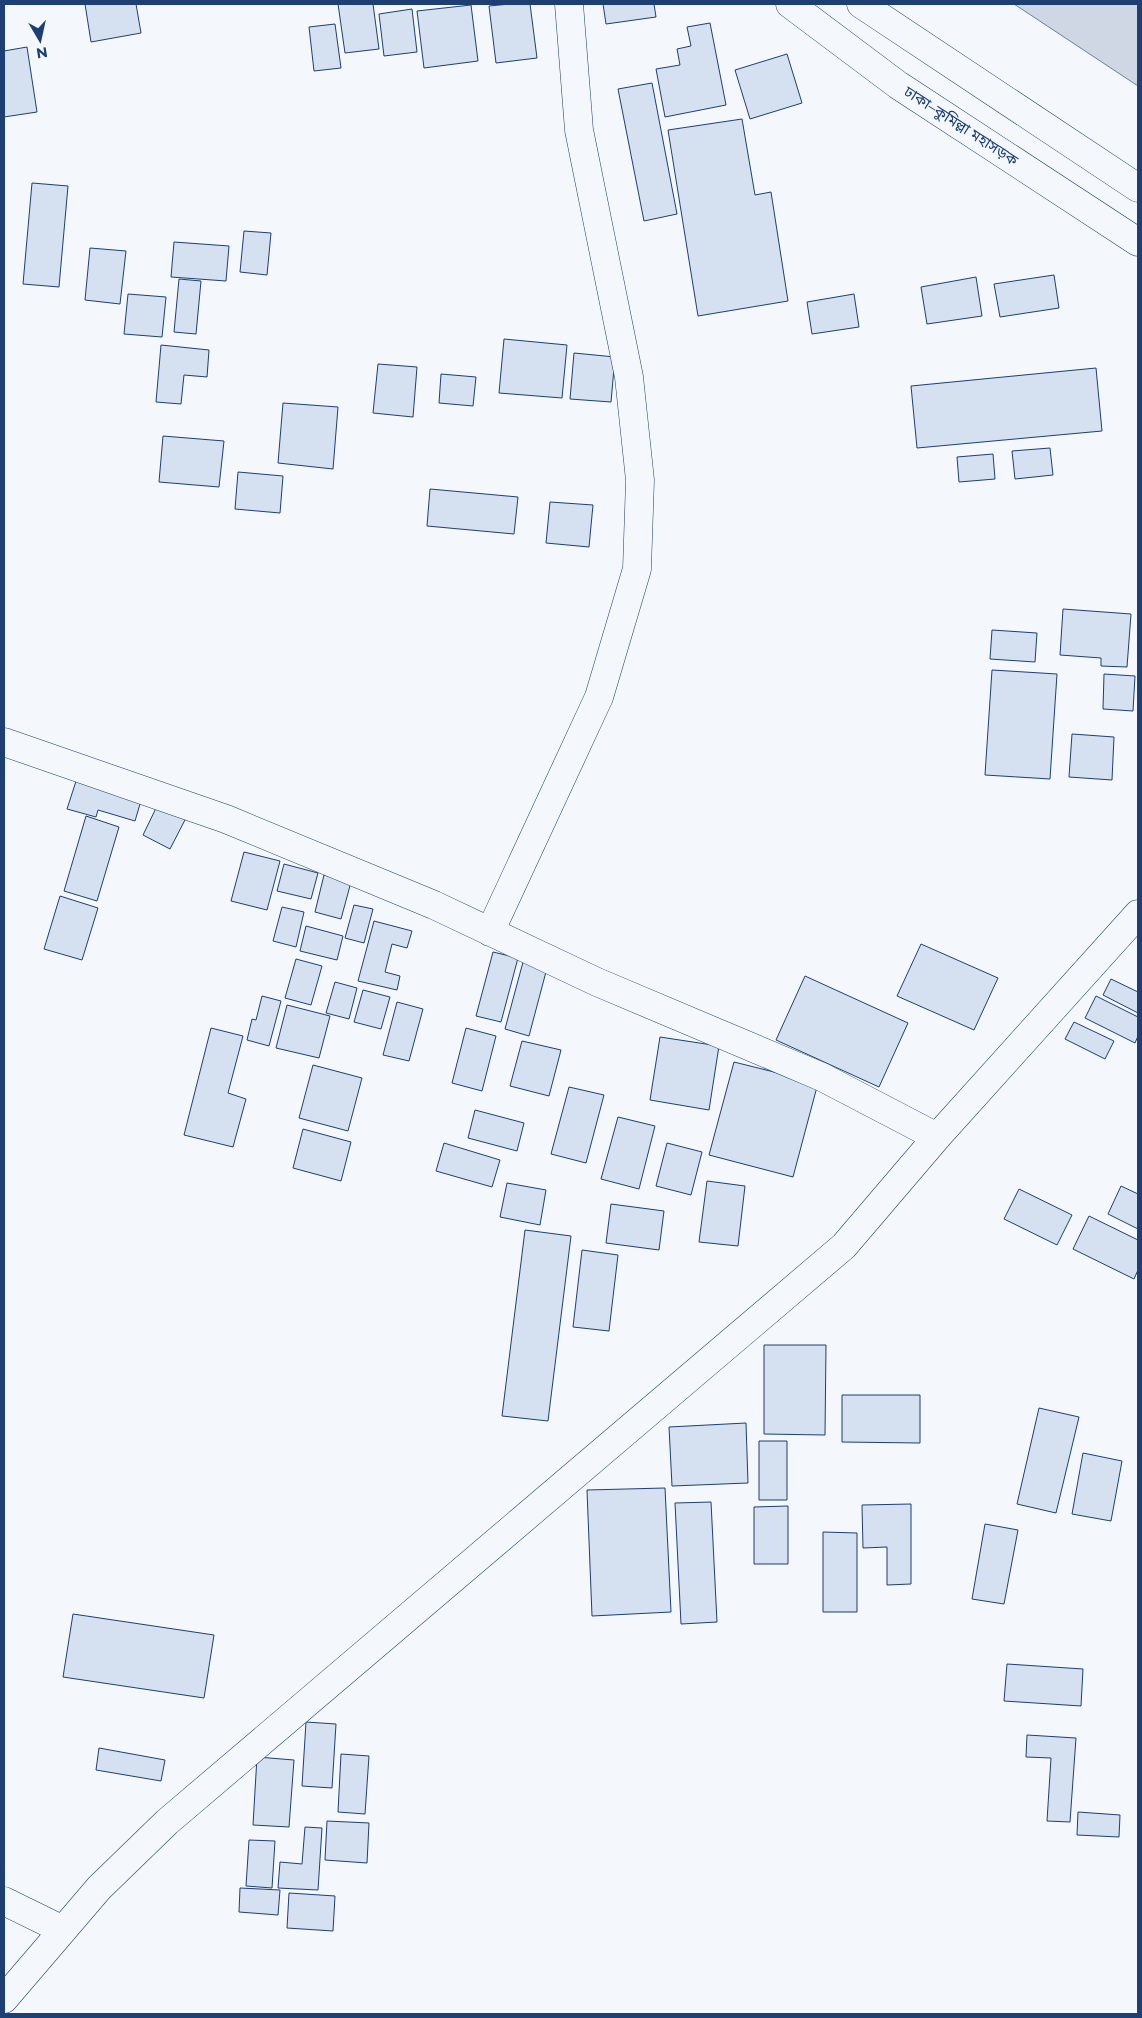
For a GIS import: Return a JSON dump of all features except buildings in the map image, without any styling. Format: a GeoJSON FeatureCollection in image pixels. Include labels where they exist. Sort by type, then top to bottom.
{"type":"FeatureCollection","features":[{"type":"Feature","properties":{"kind":"main road"},"geometry":{"type":"LineString","coordinates":[[490,932],[599,697],[638,569],[640,480],[629,376],[579,130],[568,4]]}},
{"type":"Feature","properties":{"kind":"main road","name":"ঢাকা–কুমিল্লা মহাসড়ক"},"geometry":{"type":"LineString","coordinates":[[790,4],[898,85],[1138,242]]}},
{"type":"Feature","properties":{"kind":"main road"},"geometry":{"type":"LineString","coordinates":[[861,4],[1138,188]]}},
{"type":"Feature","properties":{"kind":"main road"},"geometry":{"type":"LineString","coordinates":[[4,742],[226,819],[434,905],[597,982],[822,1077],[937,1137]]}},
{"type":"Feature","properties":{"kind":"main road"},"geometry":{"type":"LineString","coordinates":[[4,1999],[99,1888],[167,1822],[844,1246],[937,1137],[1138,914]]}},
{"type":"Feature","properties":{"kind":"main road"},"geometry":{"type":"LineString","coordinates":[[4,1901],[63,1930]]}},
{"type":"Feature","properties":{"kind":"shaded area"},"geometry":{"type":"Polygon","coordinates":[[[1014,4],[1138,4],[1138,86],[1014,4]]]}}]}
